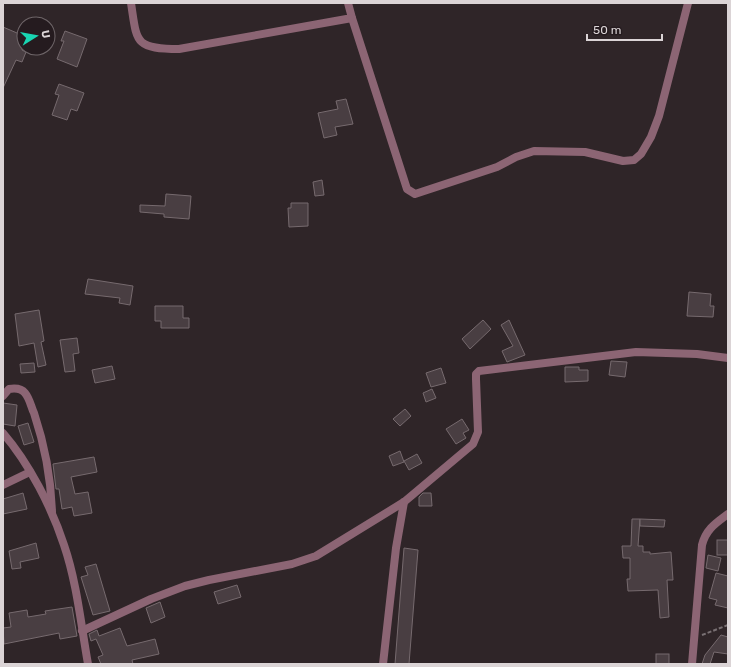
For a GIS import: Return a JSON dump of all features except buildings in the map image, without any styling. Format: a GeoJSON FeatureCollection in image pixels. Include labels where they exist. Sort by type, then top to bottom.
{"type":"FeatureCollection","features":[{"type":"Feature","properties":{"kind":"street"},"geometry":{"type":"LineString","coordinates":[[131,3],[134,31],[137,39],[142,43],[165,49],[192,48],[352,18]]}},
{"type":"Feature","properties":{"kind":"street"},"geometry":{"type":"LineString","coordinates":[[348,3],[407,190],[415,194],[497,167],[516,157],[534,151],[585,152],[623,161],[634,160],[641,154],[651,137],[659,116],[688,3]]}},
{"type":"Feature","properties":{"kind":"street"},"geometry":{"type":"LineString","coordinates":[[82,631],[151,599],[185,586],[292,564],[316,556],[404,502],[473,444],[476,439],[478,432],[476,374],[479,371],[636,352],[697,354],[728,358]]}},
{"type":"Feature","properties":{"kind":"street"},"geometry":{"type":"LineString","coordinates":[[3,396],[9,389],[16,388],[26,394],[29,401],[39,430],[48,465],[52,487],[52,515]]}},
{"type":"Feature","properties":{"kind":"street"},"geometry":{"type":"LineString","coordinates":[[3,434],[12,444],[30,472],[52,515],[65,546],[71,568],[88,664]]}},
{"type":"Feature","properties":{"kind":"street"},"geometry":{"type":"LineString","coordinates":[[3,485],[30,472]]}},
{"type":"Feature","properties":{"kind":"street"},"geometry":{"type":"LineString","coordinates":[[383,664],[396,548],[404,502]]}},
{"type":"Feature","properties":{"kind":"street"},"geometry":{"type":"LineString","coordinates":[[692,664],[702,545],[710,527],[728,514]]}},
{"type":"Feature","properties":{"kind":"path"},"geometry":{"type":"LineString","coordinates":[[695,638],[728,626]]}}]}
